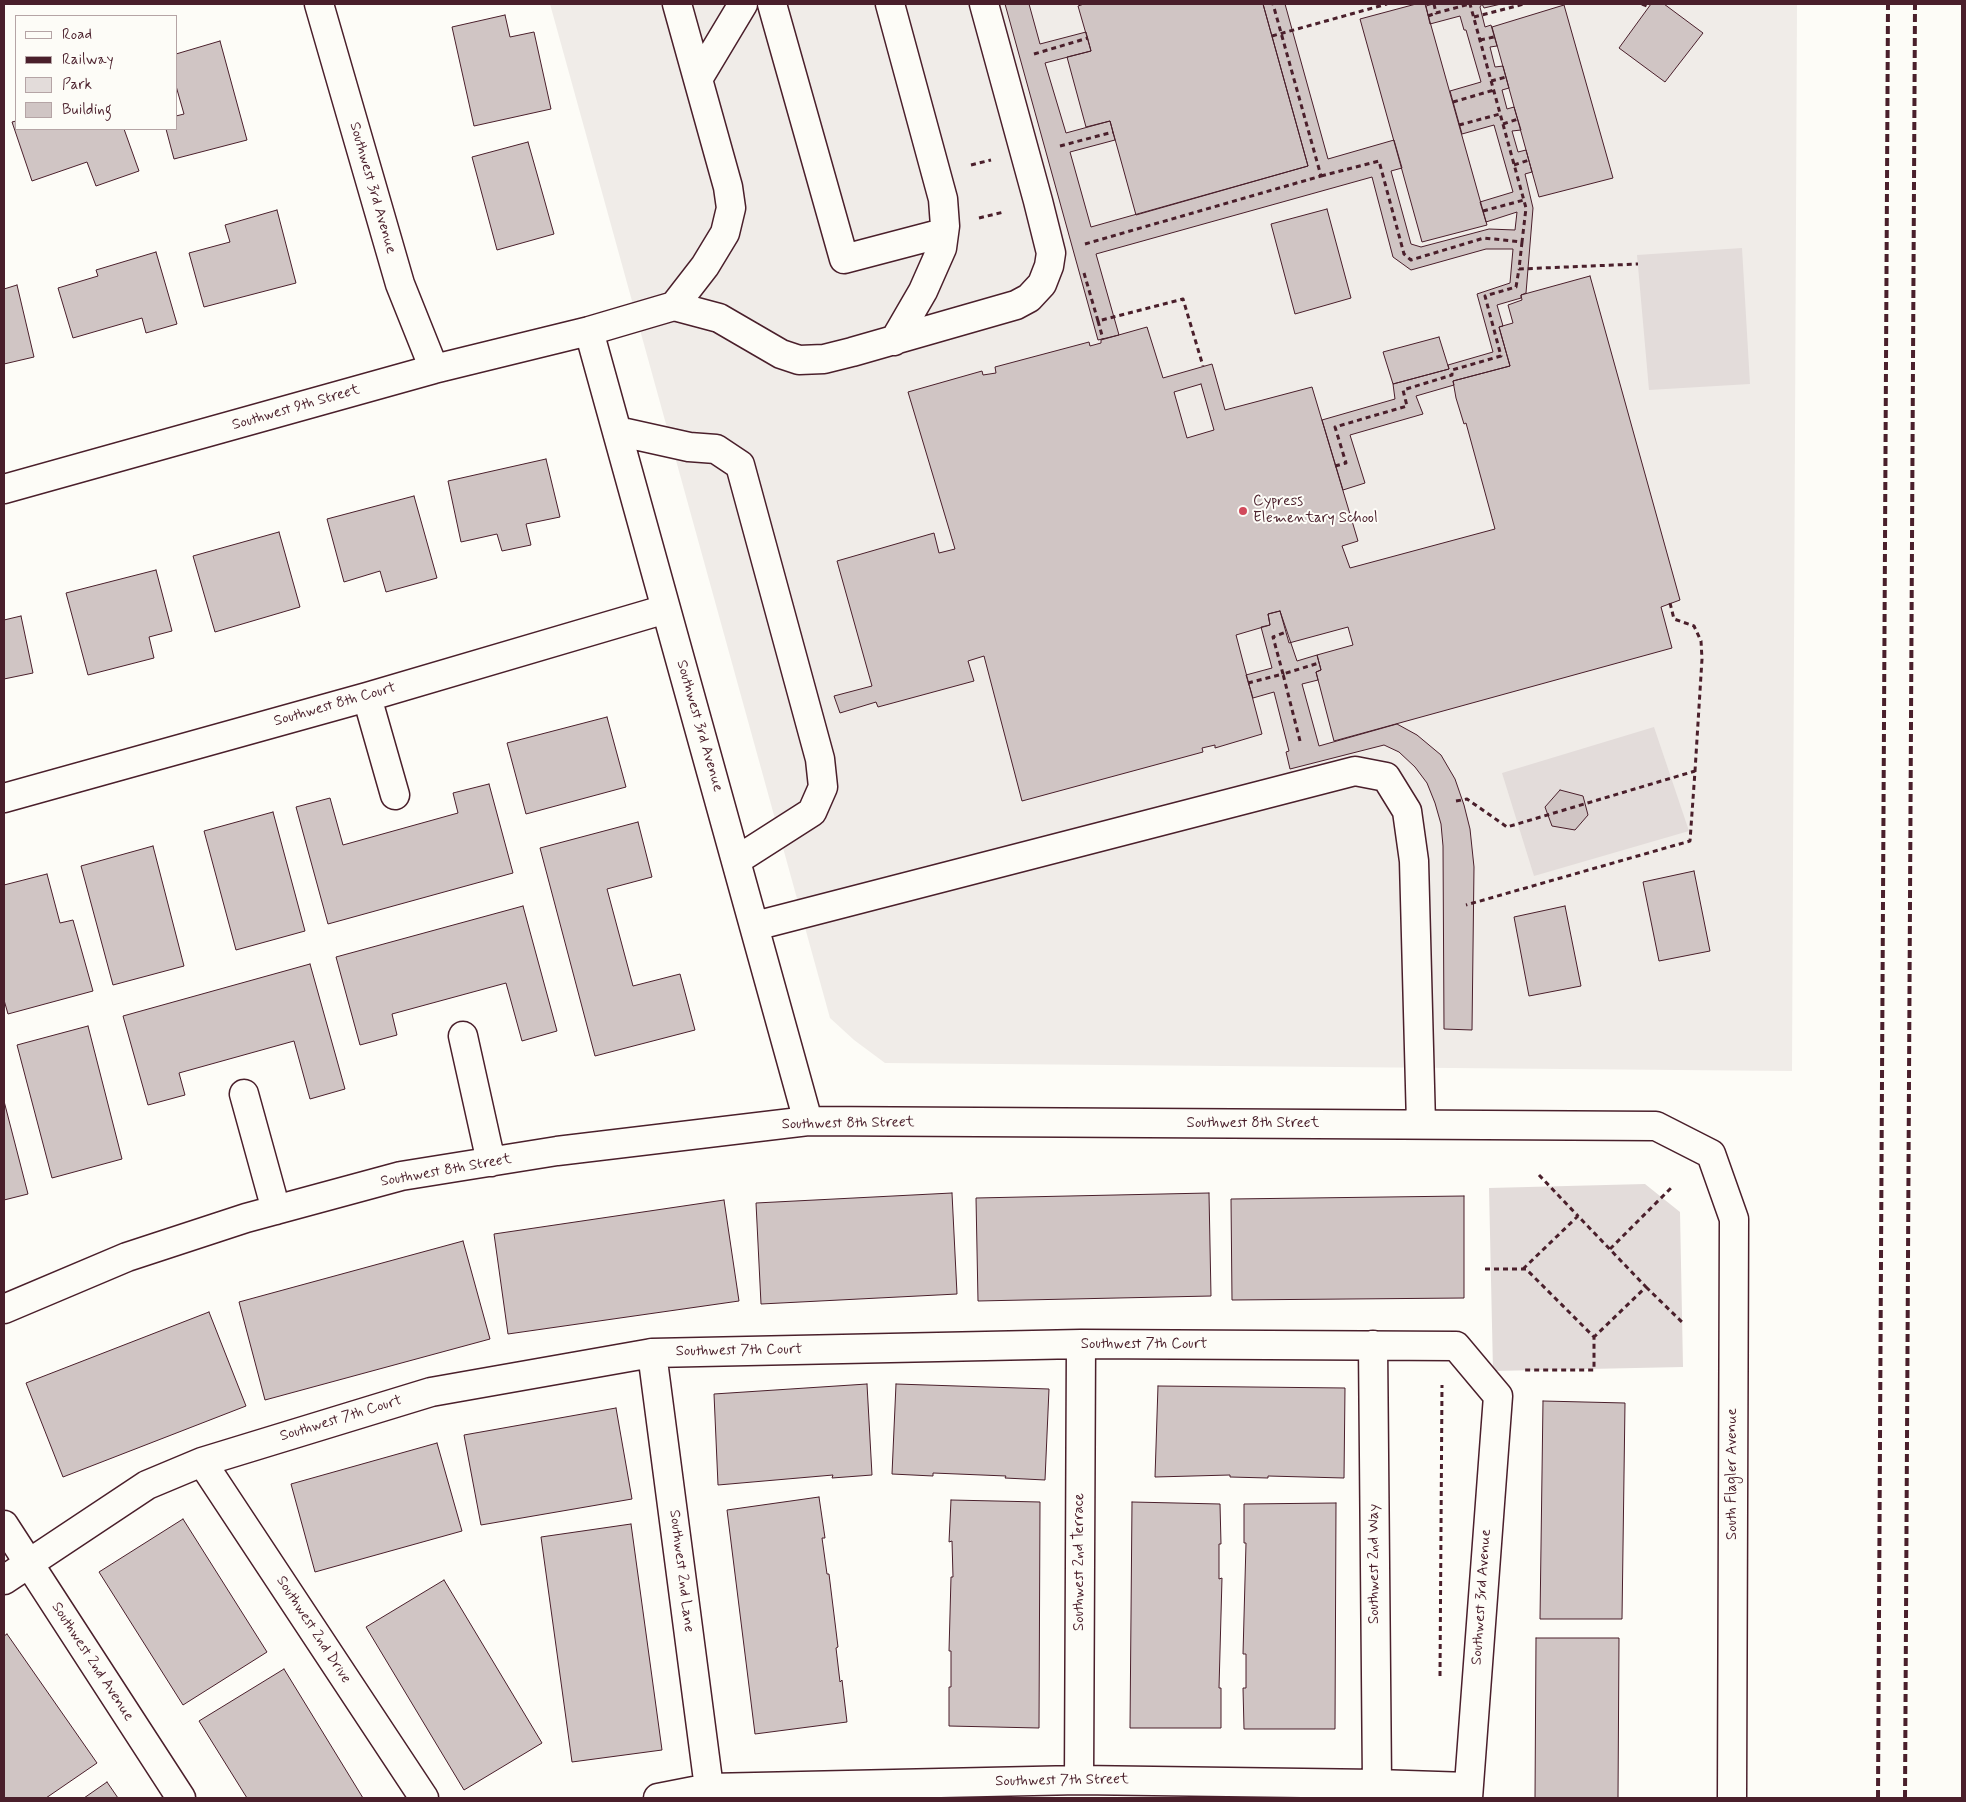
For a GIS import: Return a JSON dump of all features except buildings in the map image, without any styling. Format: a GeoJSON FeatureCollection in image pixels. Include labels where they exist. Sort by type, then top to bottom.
{"type":"FeatureCollection","features":[{"type":"Feature","properties":{"kind":"street","name":"Southwest 3rd Avenue"},"geometry":{"type":"LineString","coordinates":[[319,4],[400,284],[434,369]]}},
{"type":"Feature","properties":{"kind":"street"},"geometry":{"type":"LineString","coordinates":[[677,4],[728,186],[732,208],[725,233],[705,266],[674,306],[719,318],[781,354],[799,360],[824,359],[1016,306],[1029,298],[1042,284],[1049,266],[1051,253],[1048,237],[984,4]]}},
{"type":"Feature","properties":{"kind":"street"},"geometry":{"type":"LineString","coordinates":[[698,79],[742,4]]}},
{"type":"Feature","properties":{"kind":"street"},"geometry":{"type":"LineString","coordinates":[[772,4],[844,260],[943,233]]}},
{"type":"Feature","properties":{"kind":"street"},"geometry":{"type":"LineString","coordinates":[[890,4],[943,199],[945,226],[942,248],[923,291],[894,340]]}},
{"type":"Feature","properties":{"kind":"street","name":"Southwest 9th Street"},"geometry":{"type":"LineString","coordinates":[[4,489],[434,369],[589,331],[674,306]]}},
{"type":"Feature","properties":{"kind":"street","name":"Southwest 3rd Avenue"},"geometry":{"type":"LineString","coordinates":[[589,331],[808,1121]]}},
{"type":"Feature","properties":{"kind":"street"},"geometry":{"type":"LineString","coordinates":[[617,431],[689,447],[716,449],[740,465],[820,759],[823,787],[812,812],[737,860]]}},
{"type":"Feature","properties":{"kind":"street","name":"Southwest 8th Court"},"geometry":{"type":"LineString","coordinates":[[4,798],[367,697],[666,609]]}},
{"type":"Feature","properties":{"kind":"street"},"geometry":{"type":"LineString","coordinates":[[367,697],[395,795]]}},
{"type":"Feature","properties":{"kind":"street"},"geometry":{"type":"LineString","coordinates":[[755,926],[1355,771],[1386,776],[1407,811],[1414,861],[1421,1124]]}},
{"type":"Feature","properties":{"kind":"street"},"geometry":{"type":"LineString","coordinates":[[464,1036],[491,1162]]}},
{"type":"Feature","properties":{"kind":"street"},"geometry":{"type":"LineString","coordinates":[[244,1094],[276,1210]]}},
{"type":"Feature","properties":{"kind":"street","name":"Southwest 8th Street"},"geometry":{"type":"LineString","coordinates":[[4,1309],[127,1257],[246,1218],[401,1176],[557,1151],[808,1121],[1656,1126],[1711,1154]]}},
{"type":"Feature","properties":{"kind":"street","name":"South Flagler Avenue"},"geometry":{"type":"LineString","coordinates":[[1711,1154],[1734,1219],[1732,1798]]}},
{"type":"Feature","properties":{"kind":"street","name":"Southwest 7th Court"},"geometry":{"type":"LineString","coordinates":[[4,1580],[147,1485],[202,1462],[431,1392],[652,1353],[1081,1344],[1456,1346],[1498,1396]]}},
{"type":"Feature","properties":{"kind":"street","name":"Southwest 2nd Terrace"},"geometry":{"type":"LineString","coordinates":[[1079,1780],[1081,1344]]}},
{"type":"Feature","properties":{"kind":"street","name":"Southwest 2nd Way"},"geometry":{"type":"LineString","coordinates":[[1373,1345],[1377,1784]]}},
{"type":"Feature","properties":{"kind":"street","name":"Southwest 2nd Lane"},"geometry":{"type":"LineString","coordinates":[[652,1353],[709,1788]]}},
{"type":"Feature","properties":{"kind":"street","name":"Southwest 3rd Avenue"},"geometry":{"type":"LineString","coordinates":[[1468,1792],[1498,1396]]}},
{"type":"Feature","properties":{"kind":"street","name":"Southwest 2nd Drive"},"geometry":{"type":"LineString","coordinates":[[202,1462],[424,1798]]}},
{"type":"Feature","properties":{"kind":"street","name":"Southwest 2nd Avenue"},"geometry":{"type":"LineString","coordinates":[[4,1525],[181,1798]]}},
{"type":"Feature","properties":{"kind":"street","name":"Southwest 7th Street"},"geometry":{"type":"LineString","coordinates":[[658,1798],[709,1788],[1079,1780],[1377,1784],[1468,1792]]}},
{"type":"Feature","properties":{"kind":"path"},"geometry":{"type":"LineString","coordinates":[[1273,4],[1321,176]]}},
{"type":"Feature","properties":{"kind":"path"},"geometry":{"type":"LineString","coordinates":[[1272,36],[1387,4]]}},
{"type":"Feature","properties":{"kind":"path"},"geometry":{"type":"LineString","coordinates":[[1434,4],[1436,13]]}},
{"type":"Feature","properties":{"kind":"path"},"geometry":{"type":"LineString","coordinates":[[1335,466],[1346,463],[1335,427],[1407,406],[1403,390],[1452,375],[1452,370],[1501,356],[1485,296],[1516,287],[1526,208],[1470,4],[1428,16]]}},
{"type":"Feature","properties":{"kind":"path"},"geometry":{"type":"LineString","coordinates":[[1474,17],[1524,4]]}},
{"type":"Feature","properties":{"kind":"path"},"geometry":{"type":"LineString","coordinates":[[1642,4],[1649,7]]}},
{"type":"Feature","properties":{"kind":"path"},"geometry":{"type":"LineString","coordinates":[[1480,40],[1494,36]]}},
{"type":"Feature","properties":{"kind":"path"},"geometry":{"type":"LineString","coordinates":[[1031,55],[1088,38]]}},
{"type":"Feature","properties":{"kind":"path"},"geometry":{"type":"LineString","coordinates":[[1491,81],[1506,77]]}},
{"type":"Feature","properties":{"kind":"path"},"geometry":{"type":"LineString","coordinates":[[1453,102],[1494,90]]}},
{"type":"Feature","properties":{"kind":"path"},"geometry":{"type":"LineString","coordinates":[[1459,125],[1500,114]]}},
{"type":"Feature","properties":{"kind":"path"},"geometry":{"type":"LineString","coordinates":[[1503,124],[1518,119]]}},
{"type":"Feature","properties":{"kind":"path"},"geometry":{"type":"LineString","coordinates":[[1057,146],[1113,132]]}},
{"type":"Feature","properties":{"kind":"path"},"geometry":{"type":"LineString","coordinates":[[1514,165],[1529,160]]}},
{"type":"Feature","properties":{"kind":"path"},"geometry":{"type":"LineString","coordinates":[[1082,245],[1379,161],[1404,254],[1411,260],[1484,238],[1522,242]]}},
{"type":"Feature","properties":{"kind":"path"},"geometry":{"type":"LineString","coordinates":[[1483,212],[1524,200]]}},
{"type":"Feature","properties":{"kind":"path"},"geometry":{"type":"LineString","coordinates":[[1519,269],[1638,264]]}},
{"type":"Feature","properties":{"kind":"path"},"geometry":{"type":"LineString","coordinates":[[1083,270],[1103,339]]}},
{"type":"Feature","properties":{"kind":"path"},"geometry":{"type":"LineString","coordinates":[[1098,320],[1183,298],[1203,366]]}},
{"type":"Feature","properties":{"kind":"path"},"geometry":{"type":"LineString","coordinates":[[1466,905],[1690,841],[1702,659],[1701,641],[1694,626],[1674,619],[1670,603]]}},
{"type":"Feature","properties":{"kind":"path"},"geometry":{"type":"LineString","coordinates":[[1286,632],[1273,637],[1300,741]]}},
{"type":"Feature","properties":{"kind":"path"},"geometry":{"type":"LineString","coordinates":[[1248,683],[1319,663]]}},
{"type":"Feature","properties":{"kind":"path"},"geometry":{"type":"LineString","coordinates":[[1456,801],[1467,799],[1507,827],[1695,771]]}},
{"type":"Feature","properties":{"kind":"path"},"geometry":{"type":"LineString","coordinates":[[1538,1175],[1646,1288],[1684,1324]]}},
{"type":"Feature","properties":{"kind":"path"},"geometry":{"type":"LineString","coordinates":[[1610,1250],[1672,1187]]}},
{"type":"Feature","properties":{"kind":"path"},"geometry":{"type":"LineString","coordinates":[[1523,1269],[1578,1216]]}},
{"type":"Feature","properties":{"kind":"path"},"geometry":{"type":"LineString","coordinates":[[1594,1337],[1646,1288]]}},
{"type":"Feature","properties":{"kind":"shaded area","name":"Cypress Elementary School"},"geometry":{"type":"Polygon","coordinates":[[[550,4],[1797,4],[1792,1071],[885,1063],[854,1040],[830,1018],[550,4]]]}},
{"type":"Feature","properties":{"kind":"green space"},"geometry":{"type":"Polygon","coordinates":[[[1742,248],[1750,384],[1649,390],[1637,255],[1742,248]]]}},
{"type":"Feature","properties":{"kind":"green space"},"geometry":{"type":"Polygon","coordinates":[[[1654,727],[1689,831],[1534,876],[1502,773],[1654,727]]]}},
{"type":"Feature","properties":{"kind":"green space"},"geometry":{"type":"Polygon","coordinates":[[[1645,1184],[1680,1212],[1683,1367],[1493,1371],[1489,1188],[1645,1184]]]}},
{"type":"Feature","properties":{"kind":"railway"},"geometry":{"type":"LineString","coordinates":[[1878,1798],[1888,4]]}},
{"type":"Feature","properties":{"kind":"railway"},"geometry":{"type":"LineString","coordinates":[[1905,1798],[1915,4]]}},
{"type":"Feature","properties":{"kind":"place","name":"Cypress Elementary School"},"geometry":{"type":"Point","coordinates":[1243,511]}}]}
